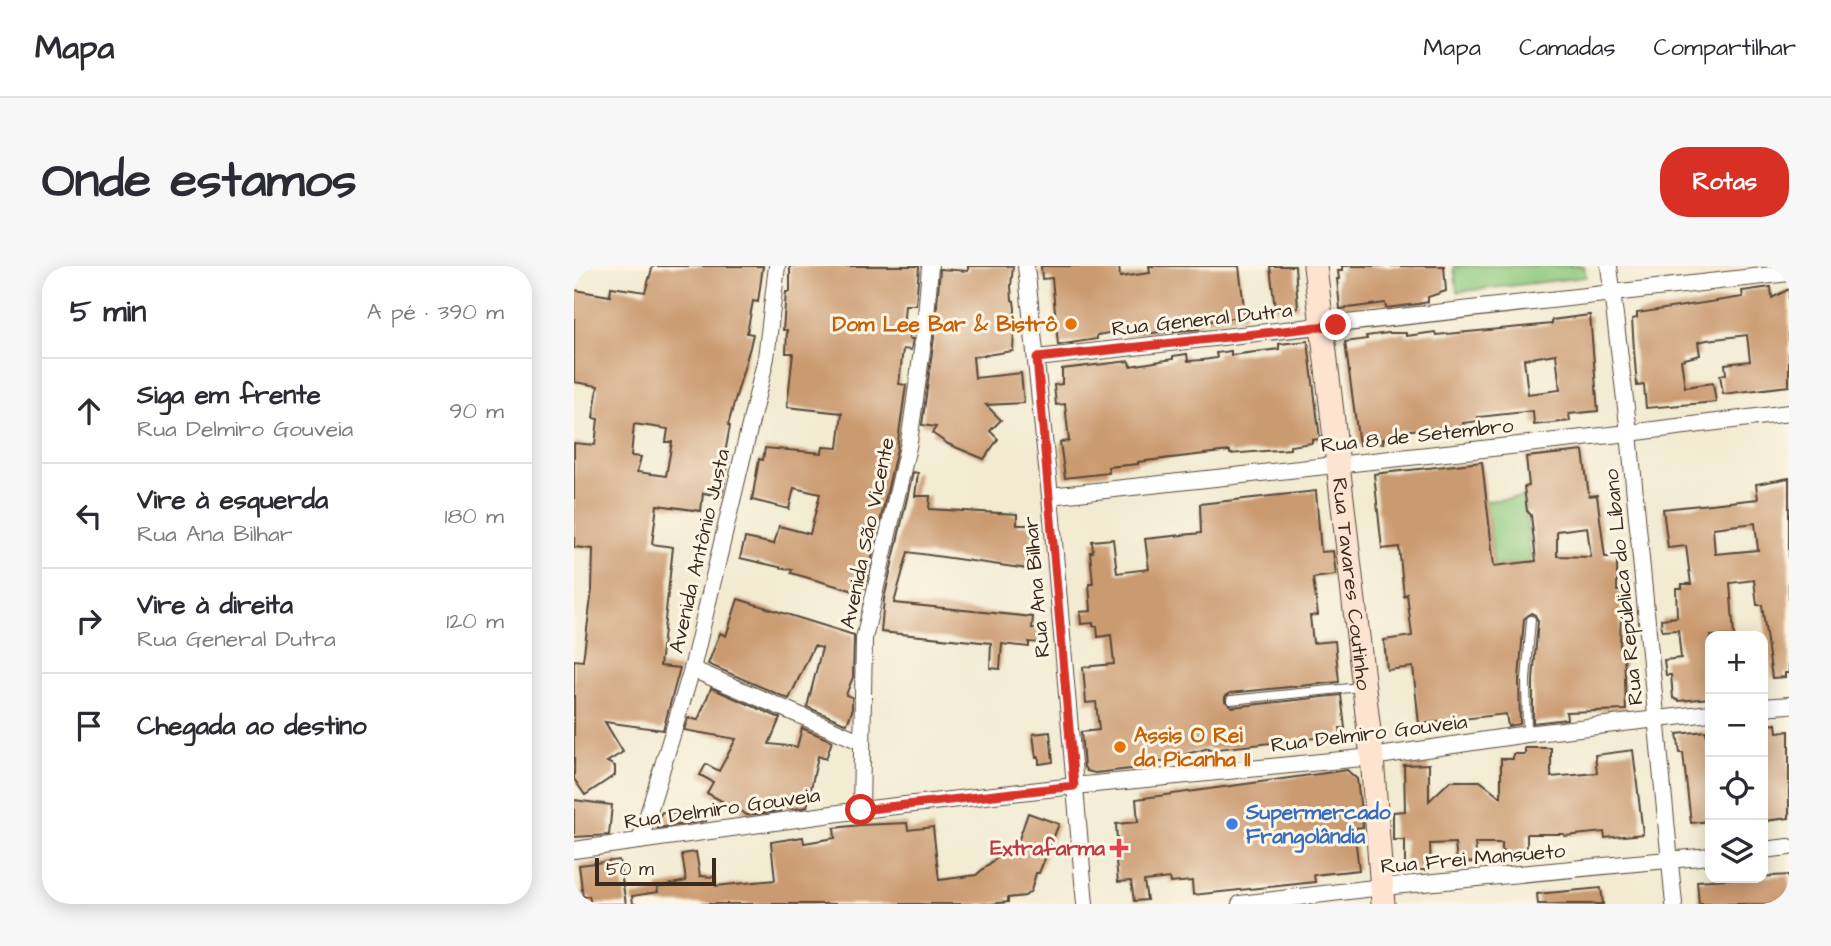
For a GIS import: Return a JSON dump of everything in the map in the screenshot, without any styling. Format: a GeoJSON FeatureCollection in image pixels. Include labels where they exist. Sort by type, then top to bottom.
{"type":"FeatureCollection","features":[{"type":"Feature","properties":{"kind":"street","name":"Avenida Antônio Justa"},"geometry":{"type":"LineString","coordinates":[[640,841],[692,669],[766,358],[777,266]]}},
{"type":"Feature","properties":{"kind":"street","name":"Avenida São Vicente"},"geometry":{"type":"LineString","coordinates":[[861,810],[864,639],[909,442],[925,329],[930,266]]}},
{"type":"Feature","properties":{"kind":"street","name":"Rua Ana Bilhar"},"geometry":{"type":"LineString","coordinates":[[1026,266],[1037,358],[1085,904]]}},
{"type":"Feature","properties":{"kind":"street","name":"Rua Tavares Coutinho"},"geometry":{"type":"LineString","coordinates":[[1315,266],[1372,757],[1382,896]]}},
{"type":"Feature","properties":{"kind":"street","name":"Rua República do Líbano"},"geometry":{"type":"LineString","coordinates":[[1609,266],[1629,433],[1675,904]]}},
{"type":"Feature","properties":{"kind":"street","name":"Rua General Dutra"},"geometry":{"type":"LineString","coordinates":[[1037,358],[1789,273]]}},
{"type":"Feature","properties":{"kind":"street","name":"Rua 8 de Setembro"},"geometry":{"type":"LineString","coordinates":[[1049,496],[1789,413]]}},
{"type":"Feature","properties":{"kind":"street"},"geometry":{"type":"LineString","coordinates":[[692,669],[862,742]]}},
{"type":"Feature","properties":{"kind":"street"},"geometry":{"type":"LineString","coordinates":[[1768,707],[1789,705]]}},
{"type":"Feature","properties":{"kind":"street","name":"Rua Delmiro Gouveia"},"geometry":{"type":"LineString","coordinates":[[574,849],[861,810],[1372,757],[1527,734],[1705,714]]}},
{"type":"Feature","properties":{"kind":"street"},"geometry":{"type":"LineString","coordinates":[[1768,849],[1789,847]]}},
{"type":"Feature","properties":{"kind":"street","name":"Rua Frei Mansueto"},"geometry":{"type":"LineString","coordinates":[[1240,904],[1382,896],[1705,857]]}},
{"type":"Feature","properties":{"kind":"lane"},"geometry":{"type":"LineString","coordinates":[[1527,734],[1526,680],[1531,620]]}},
{"type":"Feature","properties":{"kind":"lane"},"geometry":{"type":"LineString","coordinates":[[1231,700],[1364,687]]}},
{"type":"Feature","properties":{"kind":"green space"},"geometry":{"type":"Polygon","coordinates":[[[1454,266],[1584,266],[1586,277],[1457,292],[1454,266]]]}},
{"type":"Feature","properties":{"kind":"green space"},"geometry":{"type":"Polygon","coordinates":[[[1524,497],[1531,562],[1494,566],[1486,501],[1524,497]]]}},
{"type":"Feature","properties":{"kind":"building"},"geometry":{"type":"Polygon","coordinates":[[[653,266],[763,266],[758,302],[753,301],[747,333],[753,334],[728,425],[725,453],[730,454],[722,496],[703,493],[701,511],[657,505],[652,544],[673,547],[660,666],[680,668],[663,730],[605,722],[623,752],[607,762],[615,766],[615,775],[585,795],[574,779],[574,660],[583,661],[592,590],[593,549],[574,547],[574,443],[595,445],[598,419],[593,418],[598,386],[574,382],[574,290],[610,296],[611,287],[645,292],[653,266]],[[634,424],[631,456],[641,457],[637,472],[666,476],[672,442],[666,442],[668,429],[634,424]]]}},
{"type":"Feature","properties":{"kind":"building"},"geometry":{"type":"Polygon","coordinates":[[[790,266],[919,266],[916,305],[905,305],[903,329],[909,329],[909,339],[913,339],[911,350],[903,349],[899,384],[906,385],[897,448],[865,588],[862,588],[861,593],[791,573],[792,570],[740,558],[745,538],[774,544],[779,526],[810,534],[820,494],[794,488],[789,509],[752,500],[759,459],[763,460],[765,448],[822,453],[823,447],[838,448],[842,413],[787,407],[793,353],[786,353],[787,330],[783,330],[786,292],[790,292],[790,266]]]}},
{"type":"Feature","properties":{"kind":"building"},"geometry":{"type":"Polygon","coordinates":[[[968,266],[1013,266],[1013,351],[973,357],[975,378],[1021,373],[1024,403],[986,405],[1001,420],[990,431],[998,439],[984,459],[948,444],[932,433],[936,427],[922,425],[940,269],[968,271],[968,266]]]}},
{"type":"Feature","properties":{"kind":"building"},"geometry":{"type":"Polygon","coordinates":[[[1041,266],[1119,266],[1120,277],[1150,273],[1149,266],[1239,266],[1245,316],[1198,323],[1199,329],[1127,335],[1126,330],[1097,335],[1097,339],[1058,345],[1052,278],[1042,279],[1041,266]]]}},
{"type":"Feature","properties":{"kind":"building"},"geometry":{"type":"Polygon","coordinates":[[[1270,266],[1295,266],[1298,308],[1275,310],[1270,266]]]}},
{"type":"Feature","properties":{"kind":"building"},"geometry":{"type":"Polygon","coordinates":[[[1342,266],[1444,266],[1446,291],[1428,297],[1428,302],[1418,304],[1386,308],[1385,303],[1340,309],[1337,279],[1342,266]]]}},
{"type":"Feature","properties":{"kind":"building"},"geometry":{"type":"Polygon","coordinates":[[[1771,287],[1772,298],[1789,289],[1789,386],[1723,394],[1720,375],[1726,374],[1725,364],[1750,361],[1747,335],[1707,340],[1698,342],[1700,355],[1681,360],[1685,387],[1713,383],[1716,402],[1646,408],[1644,385],[1637,386],[1632,319],[1637,318],[1637,313],[1743,297],[1742,291],[1771,287]]]}},
{"type":"Feature","properties":{"kind":"building"},"geometry":{"type":"Polygon","coordinates":[[[1590,315],[1598,411],[1569,414],[1570,421],[1534,425],[1533,411],[1478,417],[1479,421],[1463,423],[1464,426],[1399,431],[1400,437],[1383,439],[1383,443],[1359,445],[1345,342],[1388,333],[1406,333],[1406,336],[1435,332],[1436,335],[1552,324],[1552,320],[1590,315]],[[1556,354],[1524,359],[1528,394],[1560,390],[1556,354]]]}},
{"type":"Feature","properties":{"kind":"building"},"geometry":{"type":"Polygon","coordinates":[[[1308,341],[1320,439],[1290,446],[1290,449],[1230,454],[1230,451],[1138,462],[1108,467],[1109,473],[1065,478],[1060,442],[1069,441],[1065,404],[1056,405],[1054,385],[1062,384],[1062,369],[1129,361],[1130,366],[1187,354],[1188,361],[1203,360],[1217,358],[1216,353],[1231,351],[1231,355],[1279,349],[1279,344],[1308,341]]]}},
{"type":"Feature","properties":{"kind":"building"},"geometry":{"type":"Polygon","coordinates":[[[1583,451],[1589,496],[1597,495],[1605,557],[1617,557],[1617,591],[1627,591],[1628,607],[1621,607],[1620,649],[1624,649],[1626,710],[1566,712],[1567,719],[1533,723],[1533,680],[1538,621],[1531,613],[1524,619],[1519,679],[1520,724],[1508,726],[1506,714],[1419,724],[1413,667],[1387,670],[1384,640],[1412,636],[1407,594],[1404,596],[1399,547],[1382,549],[1374,474],[1482,462],[1494,566],[1536,561],[1531,515],[1527,511],[1524,487],[1529,486],[1526,457],[1583,451]],[[1587,527],[1557,531],[1557,556],[1591,557],[1587,527]]]}},
{"type":"Feature","properties":{"kind":"building"},"geometry":{"type":"Polygon","coordinates":[[[913,472],[918,473],[915,496],[930,496],[929,509],[1017,514],[1017,525],[1032,525],[1031,556],[1037,557],[1035,570],[908,552],[894,603],[1033,617],[1032,628],[1042,629],[1040,643],[1029,642],[1029,647],[1002,644],[1000,669],[990,668],[991,643],[881,632],[884,599],[913,472]]]}},
{"type":"Feature","properties":{"kind":"building"},"geometry":{"type":"Polygon","coordinates":[[[1789,478],[1789,673],[1785,673],[1785,677],[1772,678],[1768,631],[1766,631],[1762,605],[1757,605],[1754,580],[1730,583],[1734,631],[1705,631],[1705,698],[1679,701],[1673,698],[1671,675],[1666,675],[1664,660],[1681,658],[1678,630],[1662,631],[1661,619],[1677,617],[1676,588],[1682,588],[1682,584],[1691,584],[1686,546],[1668,548],[1663,509],[1758,499],[1756,484],[1789,478]],[[1755,523],[1713,528],[1715,554],[1758,550],[1755,523]]]}},
{"type":"Feature","properties":{"kind":"building"},"geometry":{"type":"Polygon","coordinates":[[[1316,491],[1321,552],[1333,551],[1336,575],[1313,578],[1318,615],[1310,616],[1313,643],[1335,641],[1339,682],[1230,693],[1225,697],[1225,701],[1232,707],[1341,695],[1345,728],[1340,728],[1341,735],[1209,748],[1186,754],[1185,760],[1160,762],[1149,767],[1095,773],[1087,771],[1084,767],[1081,732],[1099,730],[1096,702],[1086,703],[1083,667],[1114,664],[1111,635],[1098,637],[1097,626],[1093,626],[1093,623],[1081,624],[1080,612],[1091,611],[1089,584],[1093,584],[1090,552],[1093,552],[1092,541],[1113,539],[1117,573],[1149,569],[1145,539],[1201,533],[1200,504],[1316,491]]]}},
{"type":"Feature","properties":{"kind":"building"},"geometry":{"type":"Polygon","coordinates":[[[738,599],[854,635],[853,677],[846,695],[852,697],[852,711],[847,724],[807,707],[822,648],[814,646],[789,699],[708,664],[720,633],[726,636],[738,599]]]}},
{"type":"Feature","properties":{"kind":"building"},"geometry":{"type":"Polygon","coordinates":[[[711,688],[780,718],[769,744],[797,747],[802,728],[832,741],[826,759],[818,756],[807,807],[781,807],[780,811],[747,815],[707,793],[713,782],[700,775],[706,764],[719,771],[736,739],[684,730],[688,718],[698,720],[711,688]]]}},
{"type":"Feature","properties":{"kind":"building"},"geometry":{"type":"Polygon","coordinates":[[[1776,724],[1777,732],[1789,731],[1789,818],[1768,821],[1768,757],[1768,725],[1776,724]]]}},
{"type":"Feature","properties":{"kind":"building"},"geometry":{"type":"Polygon","coordinates":[[[1705,731],[1705,822],[1691,823],[1683,753],[1680,753],[1677,734],[1705,731]]]}},
{"type":"Feature","properties":{"kind":"building"},"geometry":{"type":"Polygon","coordinates":[[[1050,732],[1053,762],[1039,764],[1033,734],[1050,732]]]}},
{"type":"Feature","properties":{"kind":"building"},"geometry":{"type":"Polygon","coordinates":[[[1525,748],[1551,748],[1551,777],[1597,773],[1595,755],[1633,750],[1643,834],[1605,838],[1604,832],[1565,836],[1527,834],[1527,851],[1505,852],[1502,850],[1502,843],[1475,843],[1477,862],[1457,863],[1455,843],[1430,844],[1431,870],[1405,870],[1405,840],[1393,840],[1393,812],[1405,811],[1404,765],[1429,764],[1429,801],[1450,781],[1480,781],[1501,797],[1501,759],[1513,759],[1513,754],[1525,754],[1525,748]]]}},
{"type":"Feature","properties":{"kind":"building"},"geometry":{"type":"Polygon","coordinates":[[[1347,770],[1357,779],[1363,827],[1354,828],[1359,870],[1314,875],[1315,882],[1193,895],[1192,881],[1170,883],[1169,878],[1144,881],[1147,900],[1134,901],[1131,881],[1118,882],[1114,841],[1117,841],[1116,824],[1138,822],[1136,799],[1347,770]]]}},
{"type":"Feature","properties":{"kind":"building"},"geometry":{"type":"Polygon","coordinates":[[[574,800],[612,805],[609,835],[574,837],[574,800]]]}},
{"type":"Feature","properties":{"kind":"building"},"geometry":{"type":"Polygon","coordinates":[[[662,812],[706,818],[706,821],[658,828],[658,819],[662,812]]]}},
{"type":"Feature","properties":{"kind":"building"},"geometry":{"type":"Polygon","coordinates":[[[1028,813],[1059,824],[1039,873],[1036,873],[1031,891],[1025,896],[1008,898],[1008,902],[633,904],[632,896],[658,892],[657,887],[686,881],[682,854],[696,852],[700,876],[715,877],[716,886],[775,880],[771,842],[803,837],[804,843],[835,838],[834,828],[860,825],[907,823],[908,830],[933,827],[939,880],[976,875],[1019,839],[1028,813]]]}},
{"type":"Feature","properties":{"kind":"building"},"geometry":{"type":"Polygon","coordinates":[[[619,860],[626,904],[591,904],[589,896],[583,897],[579,865],[619,860]]]}},
{"type":"Feature","properties":{"kind":"building"},"geometry":{"type":"Polygon","coordinates":[[[1789,875],[1789,904],[1699,904],[1697,881],[1768,883],[1768,876],[1789,875]]]}},
{"type":"Feature","properties":{"kind":"building"},"geometry":{"type":"Polygon","coordinates":[[[1601,888],[1603,904],[1538,904],[1537,894],[1601,888]]]}},
{"type":"Feature","properties":{"kind":"place","name":"Dom Lee Bar & Bistrô"},"geometry":{"type":"Point","coordinates":[1071,324]}},
{"type":"Feature","properties":{"kind":"place","name":"Assis O Rei da Picanha II"},"geometry":{"type":"Point","coordinates":[1120,747]}},
{"type":"Feature","properties":{"kind":"place","name":"Supermercado Frangolândia"},"geometry":{"type":"Point","coordinates":[1232,824]}},
{"type":"Feature","properties":{"kind":"place","name":"Extrafarma"},"geometry":{"type":"Point","coordinates":[1119,848]}},
{"type":"Feature","properties":{"kind":"route"},"geometry":{"type":"LineString","coordinates":[[861,810],[1074,786],[1037,358],[1336,325]]}}]}
